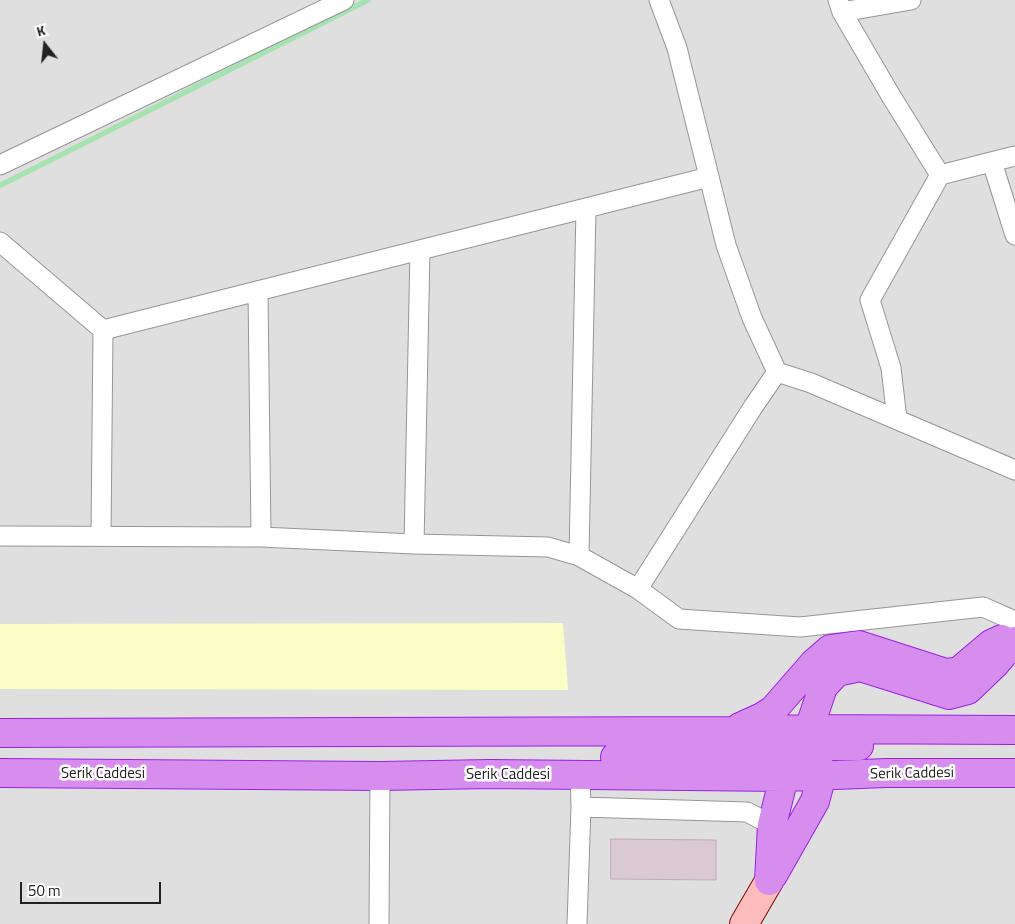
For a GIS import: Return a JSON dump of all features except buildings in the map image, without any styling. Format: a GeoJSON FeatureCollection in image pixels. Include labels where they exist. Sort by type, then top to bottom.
{"type":"FeatureCollection","features":[{"type":"Feature","properties":{"kind":"highway"},"geometry":{"type":"LineString","coordinates":[[733,731],[773,710],[814,662],[830,650],[859,645],[946,673],[959,671],[991,644],[1015,633]]}},
{"type":"Feature","properties":{"kind":"highway"},"geometry":{"type":"LineString","coordinates":[[769,881],[772,825],[784,777],[803,746],[823,687],[837,672],[860,667],[949,695],[968,690],[1015,641]]}},
{"type":"Feature","properties":{"kind":"highway"},"geometry":{"type":"LineString","coordinates":[[769,881],[815,801],[803,746],[784,709],[799,681]]}},
{"type":"Feature","properties":{"kind":"highway","name":"Serik Caddesi"},"geometry":{"type":"LineString","coordinates":[[803,746],[1015,730]]}},
{"type":"Feature","properties":{"kind":"highway","name":"Serik Caddesi"},"geometry":{"type":"LineString","coordinates":[[0,733],[733,731],[803,746],[886,773],[1015,773]]}},
{"type":"Feature","properties":{"kind":"highway"},"geometry":{"type":"LineString","coordinates":[[490,774],[544,760],[620,757],[753,756],[771,755],[803,746],[1015,745]]}},
{"type":"Feature","properties":{"kind":"highway","name":"Serik Caddesi"},"geometry":{"type":"LineString","coordinates":[[0,773],[784,777],[803,746]]}},
{"type":"Feature","properties":{"kind":"highway"},"geometry":{"type":"LineString","coordinates":[[769,881],[789,865],[830,798],[843,788],[886,773]]}},
{"type":"Feature","properties":{"kind":"street"},"geometry":{"type":"LineString","coordinates":[[0,165],[344,0]]}},
{"type":"Feature","properties":{"kind":"street"},"geometry":{"type":"LineString","coordinates":[[660,0],[676,48],[729,254],[752,318],[777,372],[810,383],[1015,470]]}},
{"type":"Feature","properties":{"kind":"street"},"geometry":{"type":"LineString","coordinates":[[911,0],[840,6],[891,96],[940,175]]}},
{"type":"Feature","properties":{"kind":"street"},"geometry":{"type":"LineString","coordinates":[[897,420],[891,368],[870,300],[940,175],[1015,156]]}},
{"type":"Feature","properties":{"kind":"street"},"geometry":{"type":"LineString","coordinates":[[992,162],[1015,235]]}},
{"type":"Feature","properties":{"kind":"street"},"geometry":{"type":"LineString","coordinates":[[103,330],[709,177]]}},
{"type":"Feature","properties":{"kind":"street"},"geometry":{"type":"LineString","coordinates":[[579,556],[586,208]]}},
{"type":"Feature","properties":{"kind":"street"},"geometry":{"type":"LineString","coordinates":[[0,242],[103,330]]}},
{"type":"Feature","properties":{"kind":"street"},"geometry":{"type":"LineString","coordinates":[[414,544],[420,250]]}},
{"type":"Feature","properties":{"kind":"street"},"geometry":{"type":"LineString","coordinates":[[258,291],[261,538]]}},
{"type":"Feature","properties":{"kind":"street"},"geometry":{"type":"LineString","coordinates":[[101,536],[103,330]]}},
{"type":"Feature","properties":{"kind":"street"},"geometry":{"type":"LineString","coordinates":[[638,590],[777,372]]}},
{"type":"Feature","properties":{"kind":"street"},"geometry":{"type":"LineString","coordinates":[[0,536],[261,538],[548,547],[579,556],[638,590],[679,619],[800,627],[982,607],[1015,621]]}},
{"type":"Feature","properties":{"kind":"street"},"geometry":{"type":"LineString","coordinates":[[379,924],[380,776]]}},
{"type":"Feature","properties":{"kind":"street"},"geometry":{"type":"LineString","coordinates":[[577,924],[581,807],[580,776]]}},
{"type":"Feature","properties":{"kind":"street"},"geometry":{"type":"LineString","coordinates":[[581,807],[747,812],[772,825]]}},
{"type":"Feature","properties":{"kind":"street"},"geometry":{"type":"LineString","coordinates":[[744,924],[769,881]]}},
{"type":"Feature","properties":{"kind":"shaded area"},"geometry":{"type":"Polygon","coordinates":[[[0,0],[1015,0],[1015,924],[0,924],[0,0]]]}},
{"type":"Feature","properties":{"kind":"green space"},"geometry":{"type":"Polygon","coordinates":[[[563,623],[568,690],[0,689],[0,624],[563,623]]]}},
{"type":"Feature","properties":{"kind":"waterway"},"geometry":{"type":"LineString","coordinates":[[1,185],[368,0]]}}]}
